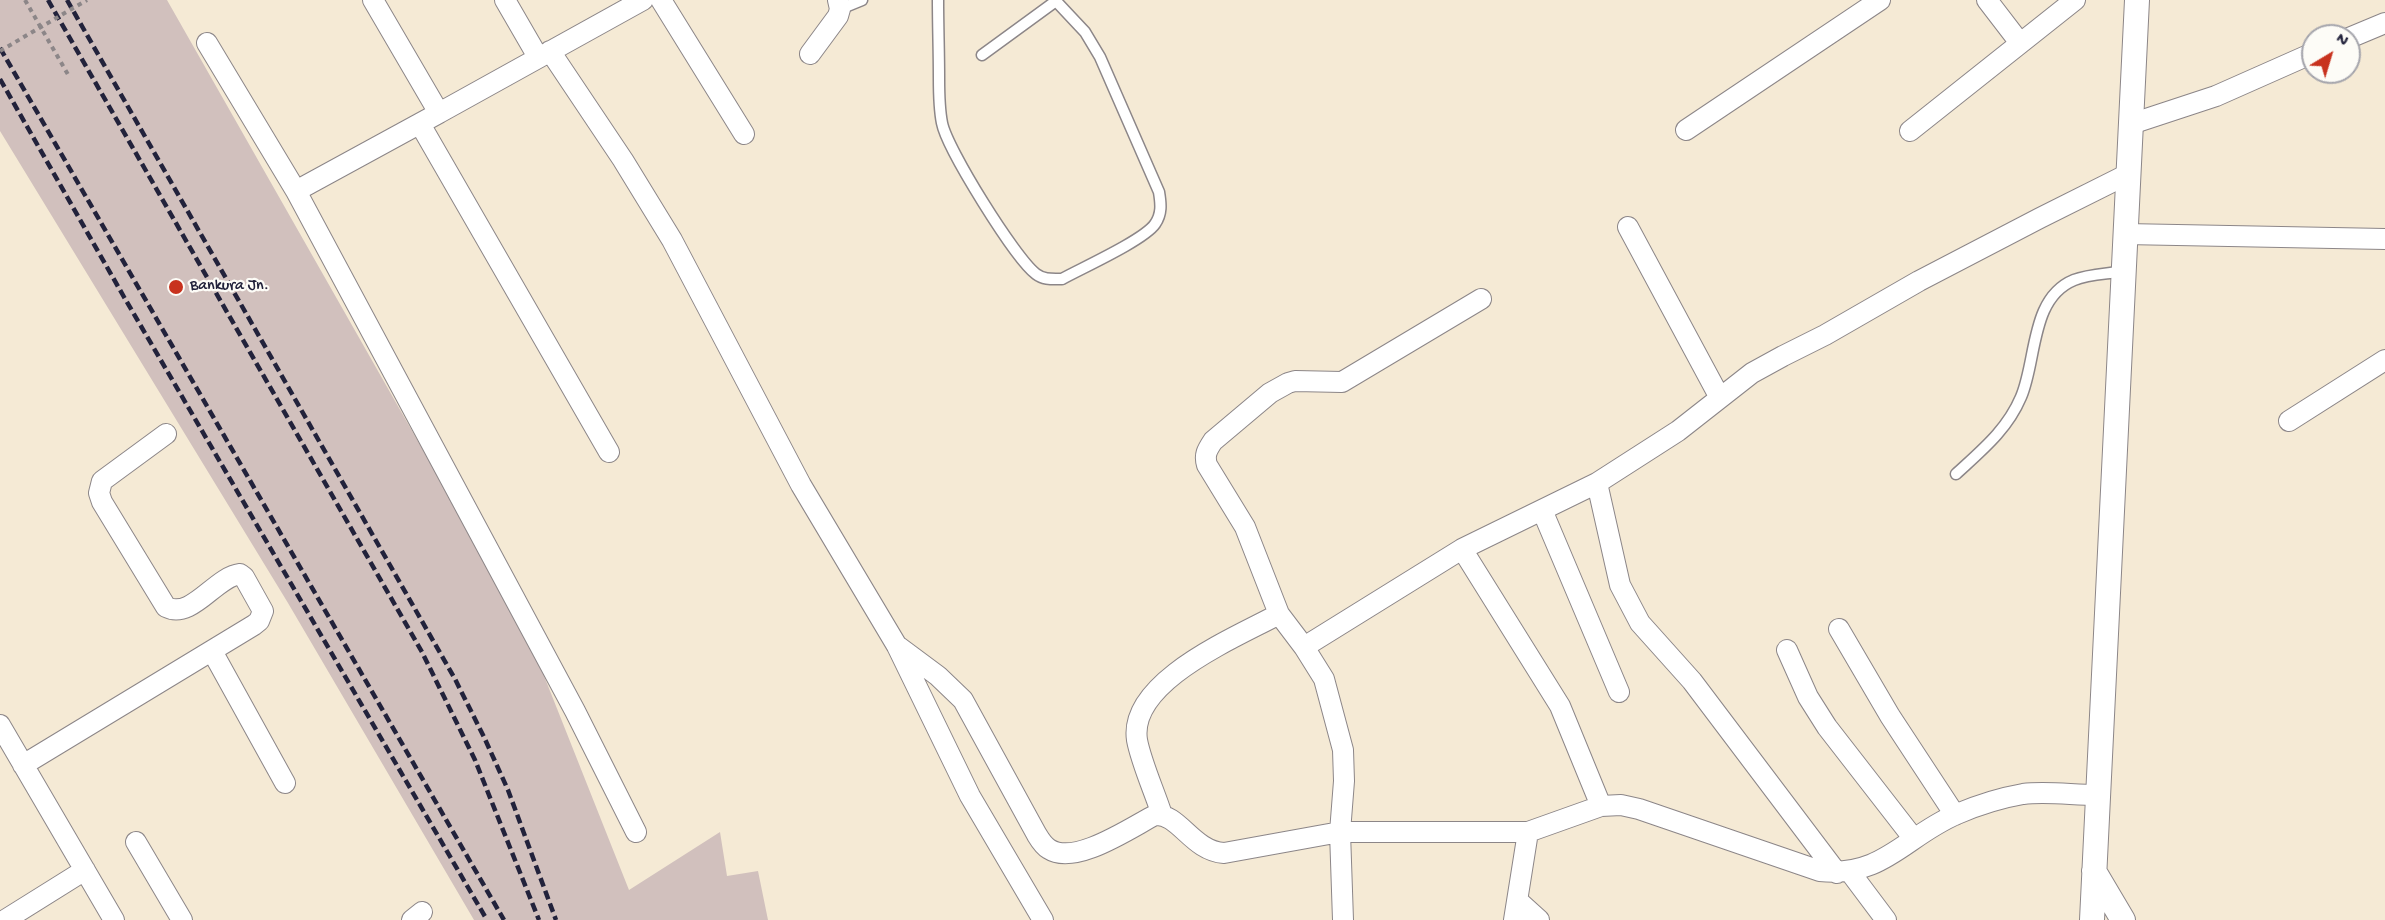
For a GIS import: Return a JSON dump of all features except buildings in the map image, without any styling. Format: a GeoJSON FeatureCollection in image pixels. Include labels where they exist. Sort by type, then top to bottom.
{"type":"FeatureCollection","features":[{"type":"Feature","properties":{"kind":"street"},"geometry":{"type":"LineString","coordinates":[[373,0],[439,113]]}},
{"type":"Feature","properties":{"kind":"street"},"geometry":{"type":"LineString","coordinates":[[506,0],[623,160],[672,240],[801,485],[897,646],[970,796],[1043,920]]}},
{"type":"Feature","properties":{"kind":"street"},"geometry":{"type":"LineString","coordinates":[[296,191],[643,0]]}},
{"type":"Feature","properties":{"kind":"street"},"geometry":{"type":"LineString","coordinates":[[661,0],[744,134]]}},
{"type":"Feature","properties":{"kind":"street"},"geometry":{"type":"LineString","coordinates":[[1686,130],[1880,0]]}},
{"type":"Feature","properties":{"kind":"street"},"geometry":{"type":"LineString","coordinates":[[1986,0],[2020,43]]}},
{"type":"Feature","properties":{"kind":"street"},"geometry":{"type":"LineString","coordinates":[[1910,131],[2074,0]]}},
{"type":"Feature","properties":{"kind":"street"},"geometry":{"type":"LineString","coordinates":[[2092,920],[2137,0]]}},
{"type":"Feature","properties":{"kind":"street"},"geometry":{"type":"LineString","coordinates":[[810,54],[834,24],[839,4]]}},
{"type":"Feature","properties":{"kind":"street"},"geometry":{"type":"LineString","coordinates":[[2361,33],[2385,23]]}},
{"type":"Feature","properties":{"kind":"street"},"geometry":{"type":"LineString","coordinates":[[207,43],[296,191],[570,701],[636,832]]}},
{"type":"Feature","properties":{"kind":"street"},"geometry":{"type":"LineString","coordinates":[[2132,124],[2216,96],[2301,58]]}},
{"type":"Feature","properties":{"kind":"street"},"geometry":{"type":"LineString","coordinates":[[420,124],[609,452]]}},
{"type":"Feature","properties":{"kind":"street"},"geometry":{"type":"LineString","coordinates":[[1304,647],[1462,549],[1597,483],[1678,431],[1752,373],[1919,282],[2128,174]]}},
{"type":"Feature","properties":{"kind":"street"},"geometry":{"type":"LineString","coordinates":[[1628,227],[1719,398]]}},
{"type":"Feature","properties":{"kind":"street"},"geometry":{"type":"LineString","coordinates":[[2125,234],[2385,239]]}},
{"type":"Feature","properties":{"kind":"street"},"geometry":{"type":"LineString","coordinates":[[1343,920],[1340,832],[1344,781],[1343,750],[1324,680],[1304,647],[1279,614],[1245,527],[1205,458],[1213,441],[1281,386],[1295,381],[1342,382],[1481,299]]}},
{"type":"Feature","properties":{"kind":"street"},"geometry":{"type":"LineString","coordinates":[[2289,422],[2385,360]]}},
{"type":"Feature","properties":{"kind":"street"},"geometry":{"type":"LineString","coordinates":[[23,765],[254,626],[262,616],[263,611],[244,577],[240,574],[230,577],[184,609],[172,610],[166,607],[102,502],[99,494],[102,481],[166,434]]}},
{"type":"Feature","properties":{"kind":"street"},"geometry":{"type":"LineString","coordinates":[[1597,483],[1620,585],[1635,615],[1692,681],[1844,872],[1886,920]]}},
{"type":"Feature","properties":{"kind":"street"},"geometry":{"type":"LineString","coordinates":[[1542,510],[1620,692]]}},
{"type":"Feature","properties":{"kind":"street"},"geometry":{"type":"LineString","coordinates":[[1462,549],[1560,706],[1601,806]]}},
{"type":"Feature","properties":{"kind":"street"},"geometry":{"type":"LineString","coordinates":[[1162,815],[1137,740],[1137,725],[1149,698],[1158,686],[1194,660],[1279,614]]}},
{"type":"Feature","properties":{"kind":"street"},"geometry":{"type":"LineString","coordinates":[[1839,628],[1890,716],[1955,815]]}},
{"type":"Feature","properties":{"kind":"street"},"geometry":{"type":"LineString","coordinates":[[897,646],[938,676],[963,700],[1037,835],[1049,849],[1075,854],[1155,816],[1162,815],[1174,822],[1200,845],[1224,853],[1340,832],[1528,832],[1601,806],[1621,805],[1639,809],[1820,871],[1844,872],[1871,866],[1955,815],[1998,799],[2025,794],[2097,795]]}},
{"type":"Feature","properties":{"kind":"street"},"geometry":{"type":"LineString","coordinates":[[1787,650],[1808,697],[1827,727],[1914,839]]}},
{"type":"Feature","properties":{"kind":"street"},"geometry":{"type":"LineString","coordinates":[[212,651],[285,783]]}},
{"type":"Feature","properties":{"kind":"street"},"geometry":{"type":"LineString","coordinates":[[0,725],[114,920]]}},
{"type":"Feature","properties":{"kind":"street"},"geometry":{"type":"LineString","coordinates":[[1528,832],[1516,911],[1539,920]]}},
{"type":"Feature","properties":{"kind":"street"},"geometry":{"type":"LineString","coordinates":[[136,842],[182,920]]}},
{"type":"Feature","properties":{"kind":"street"},"geometry":{"type":"LineString","coordinates":[[5,920],[85,870]]}},
{"type":"Feature","properties":{"kind":"street"},"geometry":{"type":"LineString","coordinates":[[2094,872],[2123,920]]}},
{"type":"Feature","properties":{"kind":"lane"},"geometry":{"type":"LineString","coordinates":[[839,4],[862,0]]}},
{"type":"Feature","properties":{"kind":"lane"},"geometry":{"type":"LineString","coordinates":[[938,0],[940,110],[944,134],[993,217],[1028,266],[1045,279],[1062,279],[1146,234],[1159,216],[1161,205],[1159,192],[1100,57],[1085,32],[1056,1],[982,55]]}},
{"type":"Feature","properties":{"kind":"lane"},"geometry":{"type":"LineString","coordinates":[[1956,474],[2003,430],[2014,412],[2027,382],[2042,315],[2053,296],[2075,279],[2124,271]]}},
{"type":"Feature","properties":{"kind":"path"},"geometry":{"type":"LineString","coordinates":[[25,0],[70,78]]}},
{"type":"Feature","properties":{"kind":"path"},"geometry":{"type":"LineString","coordinates":[[0,51],[87,0]]}},
{"type":"Feature","properties":{"kind":"shaded area"},"geometry":{"type":"Polygon","coordinates":[[[0,0],[167,0],[527,633],[629,890],[720,832],[727,876],[758,871],[768,920],[474,920],[288,603],[0,131],[0,0]]]}},
{"type":"Feature","properties":{"kind":"railway"},"geometry":{"type":"LineString","coordinates":[[48,0],[422,652],[475,760],[539,920]]}},
{"type":"Feature","properties":{"kind":"railway"},"geometry":{"type":"LineString","coordinates":[[67,0],[455,679],[508,790],[556,920]]}},
{"type":"Feature","properties":{"kind":"railway"},"geometry":{"type":"LineString","coordinates":[[0,48],[504,920]]}},
{"type":"Feature","properties":{"kind":"railway"},"geometry":{"type":"LineString","coordinates":[[0,79],[124,297],[487,920]]}},
{"type":"Feature","properties":{"kind":"place","name":"Bankura Jn."},"geometry":{"type":"Point","coordinates":[176,287]}}]}
